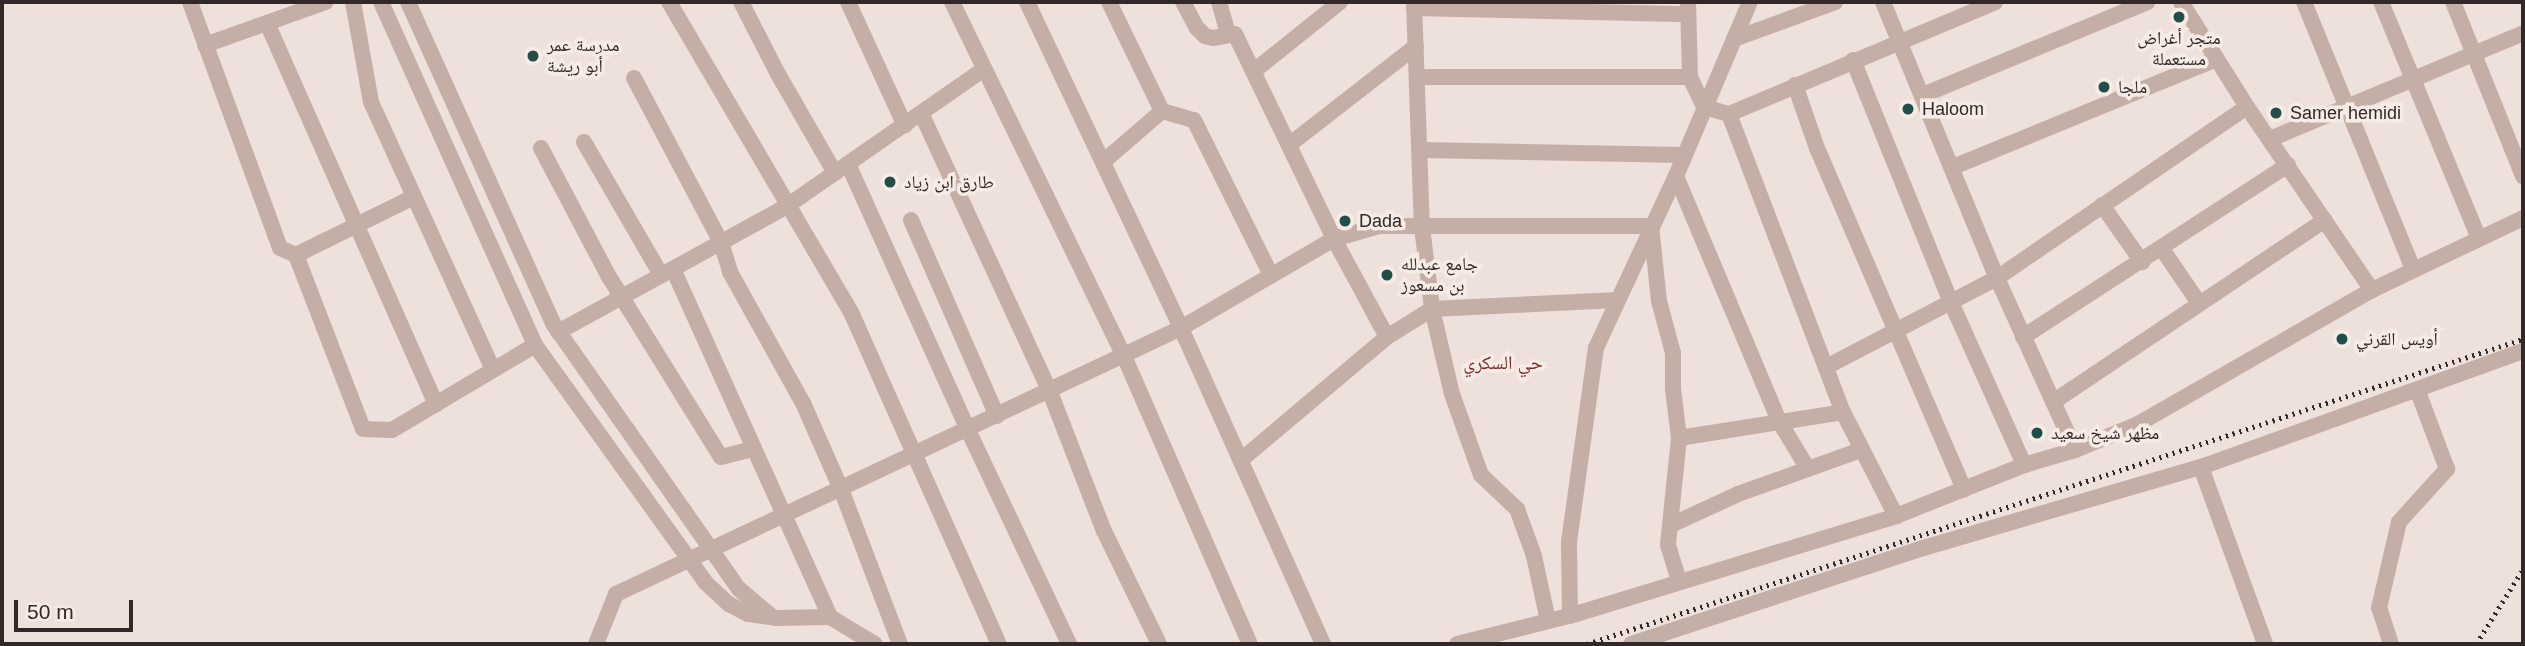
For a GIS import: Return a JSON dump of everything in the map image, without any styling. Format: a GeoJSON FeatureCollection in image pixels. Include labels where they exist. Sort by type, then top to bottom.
{"type":"FeatureCollection","features":[{"type":"Feature","properties":{"kind":"street"},"geometry":{"type":"LineString","coordinates":[[190,2],[280,248],[296,255],[363,429],[392,430],[535,345]]}},
{"type":"Feature","properties":{"kind":"street"},"geometry":{"type":"LineString","coordinates":[[205,45],[326,2]]}},
{"type":"Feature","properties":{"kind":"street"},"geometry":{"type":"LineString","coordinates":[[353,2],[371,102],[412,198],[493,370]]}},
{"type":"Feature","properties":{"kind":"street"},"geometry":{"type":"LineString","coordinates":[[381,2],[535,345],[705,582],[729,604],[748,614],[776,618],[830,617],[875,644]]}},
{"type":"Feature","properties":{"kind":"street"},"geometry":{"type":"LineString","coordinates":[[408,2],[558,332],[739,589],[756,606],[776,618]]}},
{"type":"Feature","properties":{"kind":"street"},"geometry":{"type":"LineString","coordinates":[[669,2],[851,312],[999,644]]}},
{"type":"Feature","properties":{"kind":"street"},"geometry":{"type":"LineString","coordinates":[[741,2],[778,74],[842,168],[1069,644]]}},
{"type":"Feature","properties":{"kind":"street"},"geometry":{"type":"LineString","coordinates":[[848,2],[905,125]]}},
{"type":"Feature","properties":{"kind":"street"},"geometry":{"type":"LineString","coordinates":[[951,2],[1124,356],[1250,644]]}},
{"type":"Feature","properties":{"kind":"street"},"geometry":{"type":"LineString","coordinates":[[1027,2],[1181,328],[1323,644]]}},
{"type":"Feature","properties":{"kind":"street"},"geometry":{"type":"LineString","coordinates":[[1109,2],[1162,111],[1194,120],[1271,275]]}},
{"type":"Feature","properties":{"kind":"street"},"geometry":{"type":"LineString","coordinates":[[1183,2],[1205,36],[1213,38],[1228,33],[1235,34],[1334,239],[1387,337]]}},
{"type":"Feature","properties":{"kind":"street"},"geometry":{"type":"LineString","coordinates":[[1219,2],[1228,33]]}},
{"type":"Feature","properties":{"kind":"street"},"geometry":{"type":"LineString","coordinates":[[1254,71],[1340,2]]}},
{"type":"Feature","properties":{"kind":"street"},"geometry":{"type":"LineString","coordinates":[[1570,616],[1569,542],[1584,418],[1596,348],[1676,176],[1750,2]]}},
{"type":"Feature","properties":{"kind":"street"},"geometry":{"type":"LineString","coordinates":[[1734,38],[1835,2]]}},
{"type":"Feature","properties":{"kind":"street"},"geometry":{"type":"LineString","coordinates":[[1883,2],[1997,278],[2074,450]]}},
{"type":"Feature","properties":{"kind":"street"},"geometry":{"type":"LineString","coordinates":[[1548,621],[1534,556],[1517,509],[1481,475],[1451,394],[1432,309],[1422,227],[1422,150],[1414,5],[1688,8],[1690,77],[1704,107],[1729,114],[1995,2]]}},
{"type":"Feature","properties":{"kind":"street"},"geometry":{"type":"LineString","coordinates":[[1923,95],[2148,2]]}},
{"type":"Feature","properties":{"kind":"street"},"geometry":{"type":"LineString","coordinates":[[2181,2],[2247,107],[2372,290]]}},
{"type":"Feature","properties":{"kind":"street"},"geometry":{"type":"LineString","coordinates":[[2304,2],[2413,269]]}},
{"type":"Feature","properties":{"kind":"street"},"geometry":{"type":"LineString","coordinates":[[2381,2],[2479,239]]}},
{"type":"Feature","properties":{"kind":"street"},"geometry":{"type":"LineString","coordinates":[[2453,2],[2523,176]]}},
{"type":"Feature","properties":{"kind":"street"},"geometry":{"type":"LineString","coordinates":[[267,23],[436,404]]}},
{"type":"Feature","properties":{"kind":"street"},"geometry":{"type":"LineString","coordinates":[[2270,139],[2523,33]]}},
{"type":"Feature","properties":{"kind":"street"},"geometry":{"type":"LineString","coordinates":[[1289,145],[1416,46]]}},
{"type":"Feature","properties":{"kind":"street"},"geometry":{"type":"LineString","coordinates":[[1953,167],[2216,60]]}},
{"type":"Feature","properties":{"kind":"street"},"geometry":{"type":"LineString","coordinates":[[1853,61],[1950,300],[2024,465]]}},
{"type":"Feature","properties":{"kind":"street"},"geometry":{"type":"LineString","coordinates":[[558,332],[787,206],[922,115],[984,69]]}},
{"type":"Feature","properties":{"kind":"street"},"geometry":{"type":"LineString","coordinates":[[1418,77],[1690,77]]}},
{"type":"Feature","properties":{"kind":"street"},"geometry":{"type":"LineString","coordinates":[[634,78],[721,242],[730,272],[803,403],[841,489],[900,644]]}},
{"type":"Feature","properties":{"kind":"street"},"geometry":{"type":"LineString","coordinates":[[1795,85],[1816,148],[1964,490]]}},
{"type":"Feature","properties":{"kind":"street"},"geometry":{"type":"LineString","coordinates":[[1826,367],[1950,300],[1997,278],[2247,107]]}},
{"type":"Feature","properties":{"kind":"street"},"geometry":{"type":"LineString","coordinates":[[1103,162],[1162,111]]}},
{"type":"Feature","properties":{"kind":"street"},"geometry":{"type":"LineString","coordinates":[[1729,114],[1843,412],[1896,516]]}},
{"type":"Feature","properties":{"kind":"street"},"geometry":{"type":"LineString","coordinates":[[922,115],[1050,392],[1104,531],[1159,644]]}},
{"type":"Feature","properties":{"kind":"street"},"geometry":{"type":"LineString","coordinates":[[584,142],[667,272],[754,449],[782,516],[830,617]]}},
{"type":"Feature","properties":{"kind":"street"},"geometry":{"type":"LineString","coordinates":[[541,148],[621,297],[721,457],[754,449]]}},
{"type":"Feature","properties":{"kind":"street"},"geometry":{"type":"LineString","coordinates":[[1422,150],[1683,155]]}},
{"type":"Feature","properties":{"kind":"street"},"geometry":{"type":"LineString","coordinates":[[2023,337],[2288,166]]}},
{"type":"Feature","properties":{"kind":"street"},"geometry":{"type":"LineString","coordinates":[[1676,176],[1779,421],[1808,470]]}},
{"type":"Feature","properties":{"kind":"street"},"geometry":{"type":"LineString","coordinates":[[296,255],[412,198]]}},
{"type":"Feature","properties":{"kind":"street"},"geometry":{"type":"LineString","coordinates":[[2102,205],[2142,262]]}},
{"type":"Feature","properties":{"kind":"street"},"geometry":{"type":"LineString","coordinates":[[1457,644],[1570,616],[1679,580],[1896,516],[2024,465],[2074,450],[2138,424],[2372,290],[2523,218]]}},
{"type":"Feature","properties":{"kind":"street"},"geometry":{"type":"LineString","coordinates":[[911,220],[997,416]]}},
{"type":"Feature","properties":{"kind":"street"},"geometry":{"type":"LineString","coordinates":[[2053,402],[2325,220]]}},
{"type":"Feature","properties":{"kind":"street"},"geometry":{"type":"LineString","coordinates":[[596,644],[616,594],[1050,392],[1181,328],[1334,239],[1379,226],[1651,226]]}},
{"type":"Feature","properties":{"kind":"street"},"geometry":{"type":"LineString","coordinates":[[1651,226],[1659,300],[1673,353],[1672,389],[1679,438],[1668,544],[1679,580]]}},
{"type":"Feature","properties":{"kind":"street"},"geometry":{"type":"LineString","coordinates":[[2162,249],[2199,303]]}},
{"type":"Feature","properties":{"kind":"street"},"geometry":{"type":"LineString","coordinates":[[512,296],[535,285]]}},
{"type":"Feature","properties":{"kind":"street"},"geometry":{"type":"LineString","coordinates":[[1241,460],[1387,337],[1432,309],[1618,300]]}},
{"type":"Feature","properties":{"kind":"street"},"geometry":{"type":"LineString","coordinates":[[1631,644],[1920,549],[2201,467],[2523,351]]}},
{"type":"Feature","properties":{"kind":"street"},"geometry":{"type":"LineString","coordinates":[[2391,644],[2379,608],[2399,522],[2447,469],[2417,389]]}},
{"type":"Feature","properties":{"kind":"street"},"geometry":{"type":"LineString","coordinates":[[1679,438],[1843,412]]}},
{"type":"Feature","properties":{"kind":"street"},"geometry":{"type":"LineString","coordinates":[[1671,525],[1738,494],[1861,450]]}},
{"type":"Feature","properties":{"kind":"street"},"geometry":{"type":"LineString","coordinates":[[2201,467],[2265,644]]}},
{"type":"Feature","properties":{"kind":"railway"},"geometry":{"type":"LineString","coordinates":[[1587,644],[2523,339]]}},
{"type":"Feature","properties":{"kind":"railway"},"geometry":{"type":"LineString","coordinates":[[2476,644],[2523,569]]}},
{"type":"Feature","properties":{"kind":"place","name":"متجر أغراض مستعملة"},"geometry":{"type":"Point","coordinates":[2179,17]}},
{"type":"Feature","properties":{"kind":"place","name":"مدرسة عمر أبو ريشة"},"geometry":{"type":"Point","coordinates":[533,56]}},
{"type":"Feature","properties":{"kind":"place","name":"ملجا"},"geometry":{"type":"Point","coordinates":[2104,87]}},
{"type":"Feature","properties":{"kind":"place","name":"Haloom"},"geometry":{"type":"Point","coordinates":[1908,109]}},
{"type":"Feature","properties":{"kind":"place","name":"Samer hemidi"},"geometry":{"type":"Point","coordinates":[2276,113]}},
{"type":"Feature","properties":{"kind":"place","name":"طارق ابن زياد"},"geometry":{"type":"Point","coordinates":[890,182]}},
{"type":"Feature","properties":{"kind":"place","name":"Dada"},"geometry":{"type":"Point","coordinates":[1345,221]}},
{"type":"Feature","properties":{"kind":"place","name":"جامع عبدلله بن مسعوز"},"geometry":{"type":"Point","coordinates":[1387,275]}},
{"type":"Feature","properties":{"kind":"place","name":"أويس القرني"},"geometry":{"type":"Point","coordinates":[2342,339]}},
{"type":"Feature","properties":{"kind":"place","name":"مظهر شيخ سعيد"},"geometry":{"type":"Point","coordinates":[2037,433]}},
{"type":"Feature","properties":{"kind":"district","name":"حي السكري"},"geometry":{"type":"Point","coordinates":[1503,363]}}]}
